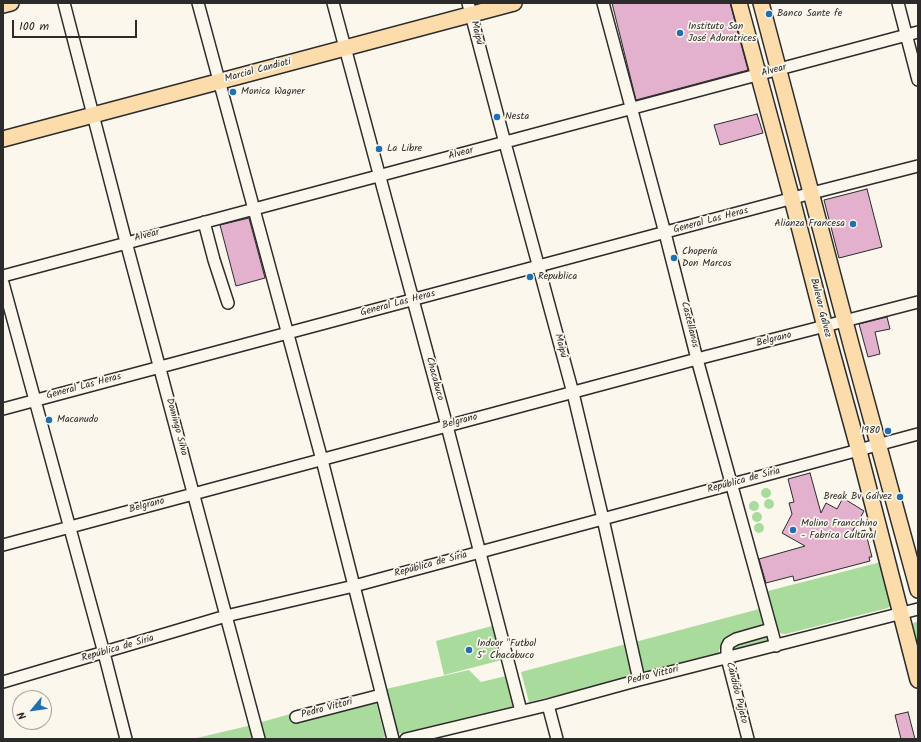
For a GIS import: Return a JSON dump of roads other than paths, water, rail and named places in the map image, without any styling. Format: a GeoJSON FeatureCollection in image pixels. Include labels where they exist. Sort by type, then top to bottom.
{"type":"FeatureCollection","features":[{"type":"Feature","properties":{"kind":"main road"},"geometry":{"type":"LineString","coordinates":[[3,5],[11,3]]}},
{"type":"Feature","properties":{"kind":"main road","name":"Marcial Candioti"},"geometry":{"type":"LineString","coordinates":[[3,139],[344,48],[470,8],[514,3]]}},
{"type":"Feature","properties":{"kind":"main road","name":"Bulevar Gálvez"},"geometry":{"type":"LineString","coordinates":[[739,3],[859,451],[918,680]]}},
{"type":"Feature","properties":{"kind":"main road","name":"Bulevar Gálvez"},"geometry":{"type":"LineString","coordinates":[[760,3],[812,193],[878,445],[916,571],[918,590]]}},
{"type":"Feature","properties":{"kind":"street","name":"Domingo Silva"},"geometry":{"type":"LineString","coordinates":[[64,3],[92,115],[259,739]]}},
{"type":"Feature","properties":{"kind":"street"},"geometry":{"type":"LineString","coordinates":[[198,3],[322,460],[393,739]]}},
{"type":"Feature","properties":{"kind":"street","name":"Chacabuco"},"geometry":{"type":"LineString","coordinates":[[332,3],[447,426],[521,711]]}},
{"type":"Feature","properties":{"kind":"street","name":"Castellanos"},"geometry":{"type":"LineString","coordinates":[[603,3],[632,108],[697,359],[776,646]]}},
{"type":"Feature","properties":{"kind":"street"},"geometry":{"type":"LineString","coordinates":[[898,3],[918,80]]}},
{"type":"Feature","properties":{"kind":"street","name":"Maipú"},"geometry":{"type":"LineString","coordinates":[[470,8],[504,143],[573,393],[639,680]]}},
{"type":"Feature","properties":{"kind":"street","name":"Alvear"},"geometry":{"type":"LineString","coordinates":[[3,276],[918,32]]}},
{"type":"Feature","properties":{"kind":"street","name":"General Las Heras"},"geometry":{"type":"LineString","coordinates":[[3,409],[918,166]]}},
{"type":"Feature","properties":{"kind":"street"},"geometry":{"type":"LineString","coordinates":[[204,222],[214,260],[228,303]]}},
{"type":"Feature","properties":{"kind":"street"},"geometry":{"type":"LineString","coordinates":[[3,283],[126,739]]}},
{"type":"Feature","properties":{"kind":"street","name":"Belgrano"},"geometry":{"type":"LineString","coordinates":[[3,545],[697,359],[918,302]]}},
{"type":"Feature","properties":{"kind":"street","name":"República de Siria"},"geometry":{"type":"LineString","coordinates":[[3,682],[226,616],[354,586],[918,434]]}},
{"type":"Feature","properties":{"kind":"street","name":"Pedro Vittori"},"geometry":{"type":"LineString","coordinates":[[406,739],[548,705],[918,608]]}},
{"type":"Feature","properties":{"kind":"street","name":"Cándido Pujato"},"geometry":{"type":"LineString","coordinates":[[748,739],[727,658],[727,647],[732,641],[771,629]]}},
{"type":"Feature","properties":{"kind":"street","name":"Pedro Vittori"},"geometry":{"type":"LineString","coordinates":[[296,718],[382,695]]}},
{"type":"Feature","properties":{"kind":"street"},"geometry":{"type":"LineString","coordinates":[[548,705],[557,739]]}},
{"type":"Feature","properties":{"kind":"place","name":"Banco Sante fe"},"geometry":{"type":"Point","coordinates":[769,14]}},
{"type":"Feature","properties":{"kind":"place","name":"Instituto San José Adoratrices"},"geometry":{"type":"Point","coordinates":[680,33]}},
{"type":"Feature","properties":{"kind":"place","name":"Monica Wagner"},"geometry":{"type":"Point","coordinates":[233,92]}},
{"type":"Feature","properties":{"kind":"place","name":"Nesta"},"geometry":{"type":"Point","coordinates":[497,117]}},
{"type":"Feature","properties":{"kind":"place","name":"La Libre"},"geometry":{"type":"Point","coordinates":[379,149]}},
{"type":"Feature","properties":{"kind":"place","name":"Alianza Francesa"},"geometry":{"type":"Point","coordinates":[853,224]}},
{"type":"Feature","properties":{"kind":"place","name":"Chopería Don Marcos"},"geometry":{"type":"Point","coordinates":[674,258]}},
{"type":"Feature","properties":{"kind":"place","name":"Republica"},"geometry":{"type":"Point","coordinates":[530,277]}},
{"type":"Feature","properties":{"kind":"place","name":"Macanudo"},"geometry":{"type":"Point","coordinates":[49,420]}},
{"type":"Feature","properties":{"kind":"place","name":"1980"},"geometry":{"type":"Point","coordinates":[888,431]}},
{"type":"Feature","properties":{"kind":"place","name":"Break Bv Gálvez"},"geometry":{"type":"Point","coordinates":[900,497]}},
{"type":"Feature","properties":{"kind":"place","name":"Molino Francchino - Fabrica Cultural"},"geometry":{"type":"Point","coordinates":[793,530]}},
{"type":"Feature","properties":{"kind":"place","name":"Indoor \"Futbol 5\" Chacabuco"},"geometry":{"type":"Point","coordinates":[469,650]}}]}
